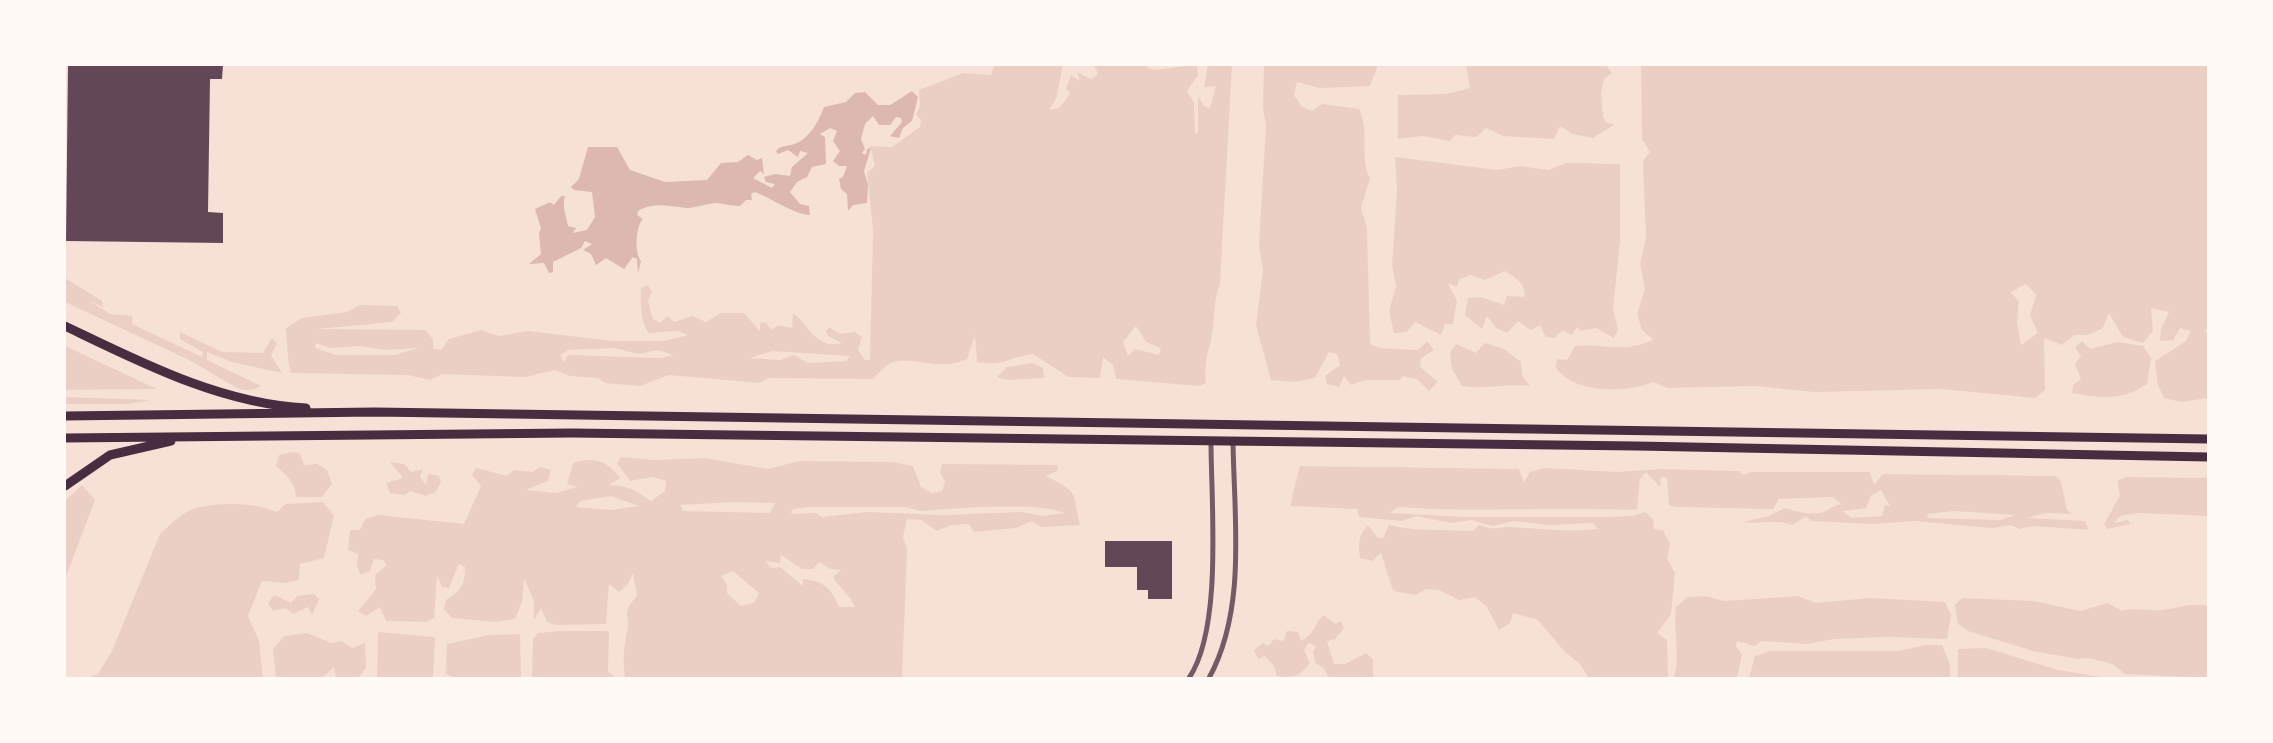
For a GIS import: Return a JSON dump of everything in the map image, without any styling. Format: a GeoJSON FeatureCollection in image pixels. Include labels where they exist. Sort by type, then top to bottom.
{"type":"FeatureCollection","features":[{"type":"Feature","properties":{"kind":"main road"},"geometry":{"type":"LineString","coordinates":[[65,326],[151,367],[207,387],[299,408],[374,412]]}},
{"type":"Feature","properties":{"kind":"main road"},"geometry":{"type":"LineString","coordinates":[[65,416],[374,412],[2208,439]]}},
{"type":"Feature","properties":{"kind":"main road"},"geometry":{"type":"LineString","coordinates":[[65,438],[572,433],[2208,457]]}},
{"type":"Feature","properties":{"kind":"main road"},"geometry":{"type":"LineString","coordinates":[[65,485],[110,455],[204,436]]}},
{"type":"Feature","properties":{"kind":"street"},"geometry":{"type":"LineString","coordinates":[[1189,678],[1206,634],[1210,605],[1211,442]]}},
{"type":"Feature","properties":{"kind":"street"},"geometry":{"type":"LineString","coordinates":[[1209,678],[1222,655],[1230,618],[1234,573],[1233,442]]}},
{"type":"Feature","properties":{"kind":"shaded area"},"geometry":{"type":"Polygon","coordinates":[[[994,65],[1063,65],[1056,99],[1049,110],[1059,108],[1070,94],[1066,88],[1071,75],[1080,81],[1077,72],[1091,79],[1098,74],[1094,65],[1144,65],[1153,70],[1197,66],[1198,75],[1187,91],[1194,102],[1195,134],[1198,132],[1198,96],[1204,106],[1210,108],[1216,86],[1204,87],[1208,65],[1232,65],[1220,283],[1206,359],[1206,383],[1199,386],[1116,379],[1113,365],[1103,357],[1100,378],[1069,377],[1033,354],[1000,362],[977,362],[975,335],[967,359],[945,364],[897,361],[889,364],[872,379],[768,378],[760,383],[669,375],[640,386],[605,383],[598,378],[570,376],[555,370],[525,377],[442,374],[430,380],[408,375],[291,373],[285,329],[302,318],[347,312],[360,305],[397,306],[401,313],[392,322],[317,329],[426,330],[433,340],[433,349],[441,350],[449,339],[481,330],[499,336],[528,331],[613,341],[664,341],[688,335],[677,331],[649,333],[643,318],[641,299],[641,288],[648,285],[652,292],[648,301],[653,319],[660,323],[667,316],[674,322],[692,316],[706,322],[721,313],[744,313],[760,331],[760,323],[765,322],[772,330],[778,325],[792,328],[793,314],[824,342],[842,343],[828,336],[826,331],[829,327],[840,334],[855,332],[862,337],[858,350],[865,360],[870,360],[873,230],[867,173],[875,166],[870,146],[892,147],[920,127],[921,121],[916,114],[920,106],[919,90],[963,73],[991,75],[994,65]],[[1136,326],[1123,342],[1128,356],[1135,349],[1159,355],[1161,348],[1146,342],[1136,326]],[[316,343],[315,348],[336,355],[395,355],[418,348],[331,348],[316,343]],[[614,348],[569,350],[560,355],[564,362],[568,355],[661,358],[673,355],[658,350],[639,354],[614,348]],[[772,351],[750,358],[780,360],[794,355],[808,363],[846,361],[850,356],[772,351]]]}},
{"type":"Feature","properties":{"kind":"shaded area"},"geometry":{"type":"Polygon","coordinates":[[[1264,65],[1378,65],[1370,86],[1319,88],[1297,82],[1294,95],[1301,106],[1312,111],[1322,104],[1359,109],[1364,126],[1365,161],[1370,178],[1361,208],[1367,228],[1370,344],[1381,348],[1418,350],[1427,341],[1434,350],[1421,358],[1420,367],[1438,382],[1429,391],[1417,379],[1403,376],[1400,380],[1366,380],[1351,385],[1344,376],[1339,387],[1327,384],[1325,376],[1340,365],[1337,354],[1329,352],[1315,378],[1293,382],[1271,380],[1256,325],[1263,270],[1259,245],[1266,125],[1263,108],[1264,65]]]}},
{"type":"Feature","properties":{"kind":"shaded area"},"geometry":{"type":"Polygon","coordinates":[[[1466,65],[1606,65],[1612,73],[1604,79],[1601,93],[1603,117],[1607,123],[1615,124],[1593,138],[1572,134],[1560,126],[1554,139],[1503,136],[1486,128],[1476,137],[1455,135],[1450,141],[1423,136],[1398,139],[1398,95],[1446,94],[1470,88],[1466,65]]]}},
{"type":"Feature","properties":{"kind":"shaded area"},"geometry":{"type":"Polygon","coordinates":[[[1641,65],[2208,65],[2208,328],[2204,332],[2208,332],[2208,398],[2181,402],[2164,398],[2158,385],[2155,361],[2186,341],[2191,331],[2180,328],[2173,340],[2160,341],[2161,329],[2169,312],[2151,308],[2153,331],[2143,343],[2123,337],[2109,313],[2102,329],[2087,335],[2074,335],[2062,345],[2044,338],[2045,390],[2035,398],[1941,389],[1814,392],[1756,386],[1667,388],[1654,382],[1630,388],[1602,389],[1575,383],[1564,377],[1556,368],[1557,359],[1567,360],[1575,346],[1623,347],[1653,340],[1642,330],[1637,314],[1645,289],[1640,264],[1646,238],[1643,161],[1650,152],[1642,139],[1641,65]],[[2026,284],[2011,292],[2019,302],[2017,322],[2021,345],[2038,333],[2030,315],[2036,295],[2026,284]]]}},
{"type":"Feature","properties":{"kind":"shaded area"},"geometry":{"type":"Polygon","coordinates":[[[912,91],[918,97],[912,121],[903,128],[899,138],[890,136],[902,122],[901,118],[896,117],[890,125],[879,125],[873,116],[865,124],[861,139],[865,149],[862,153],[866,155],[867,149],[871,148],[864,171],[868,185],[867,203],[853,205],[848,211],[847,194],[841,189],[839,179],[843,177],[847,166],[839,166],[833,161],[840,151],[833,141],[837,131],[830,128],[820,134],[825,137],[826,164],[812,167],[807,177],[797,182],[790,192],[800,204],[809,206],[810,215],[789,209],[755,192],[751,194],[752,200],[746,200],[740,206],[716,203],[686,208],[650,206],[638,211],[637,215],[643,219],[637,239],[637,252],[641,261],[638,273],[637,259],[633,257],[624,269],[606,258],[596,265],[591,254],[583,250],[592,244],[585,241],[581,248],[553,262],[553,272],[549,273],[544,263],[529,264],[541,254],[541,228],[535,209],[550,202],[554,205],[561,196],[565,196],[568,226],[576,228],[573,233],[587,230],[595,217],[592,192],[574,190],[571,187],[579,179],[588,147],[617,147],[630,170],[665,182],[707,180],[721,163],[738,162],[748,155],[757,160],[762,158],[764,174],[760,171],[753,178],[772,188],[775,184],[766,182],[764,177],[775,174],[790,176],[792,167],[808,153],[800,151],[798,157],[788,150],[778,154],[776,151],[807,136],[816,125],[824,107],[846,102],[855,93],[865,92],[878,105],[890,105],[912,91]]]}},
{"type":"Feature","properties":{"kind":"shaded area"},"geometry":{"type":"Polygon","coordinates":[[[1395,157],[1497,170],[1520,166],[1549,170],[1566,163],[1620,164],[1620,241],[1613,309],[1618,330],[1614,338],[1596,328],[1580,331],[1577,327],[1572,335],[1562,330],[1555,338],[1546,337],[1540,325],[1531,330],[1518,321],[1507,333],[1496,328],[1487,316],[1482,329],[1465,315],[1468,298],[1481,297],[1504,305],[1507,296],[1525,297],[1522,284],[1505,271],[1485,280],[1470,275],[1459,280],[1457,287],[1448,283],[1457,301],[1453,324],[1445,324],[1441,335],[1415,322],[1407,332],[1394,333],[1389,311],[1396,286],[1392,265],[1397,190],[1395,157]]]}},
{"type":"Feature","properties":{"kind":"shaded area"},"geometry":{"type":"Polygon","coordinates":[[[65,278],[102,301],[103,307],[88,300],[110,314],[133,316],[132,324],[202,357],[203,352],[180,339],[180,332],[222,352],[263,353],[272,338],[277,344],[271,355],[282,373],[232,362],[207,352],[207,360],[261,386],[249,390],[237,388],[193,362],[65,302],[65,278]]]}},
{"type":"Feature","properties":{"kind":"shaded area"},"geometry":{"type":"Polygon","coordinates":[[[2082,341],[2090,349],[2117,342],[2143,346],[2151,358],[2147,384],[2120,396],[2102,397],[2072,393],[2073,385],[2081,379],[2075,364],[2081,356],[2075,347],[2082,341]]]}},
{"type":"Feature","properties":{"kind":"shaded area"},"geometry":{"type":"Polygon","coordinates":[[[1485,343],[1504,349],[1521,362],[1523,377],[1530,386],[1462,386],[1452,369],[1450,352],[1456,344],[1476,353],[1485,343]]]}},
{"type":"Feature","properties":{"kind":"shaded area"},"geometry":{"type":"Polygon","coordinates":[[[65,346],[157,389],[65,390],[65,346]]]}},
{"type":"Feature","properties":{"kind":"shaded area"},"geometry":{"type":"Polygon","coordinates":[[[1033,363],[1043,368],[1044,378],[1007,380],[997,377],[1007,367],[1033,363]]]}},
{"type":"Feature","properties":{"kind":"shaded area"},"geometry":{"type":"Polygon","coordinates":[[[65,397],[152,400],[128,404],[65,404],[65,397]]]}},
{"type":"Feature","properties":{"kind":"shaded area"},"geometry":{"type":"Polygon","coordinates":[[[300,453],[304,465],[317,464],[327,470],[332,484],[322,497],[296,497],[287,476],[276,466],[279,455],[300,453]]]}},
{"type":"Feature","properties":{"kind":"shaded area"},"geometry":{"type":"Polygon","coordinates":[[[621,457],[655,460],[704,458],[768,469],[799,461],[893,462],[913,466],[921,487],[932,493],[942,491],[945,482],[940,472],[942,464],[1058,465],[1057,471],[1046,476],[1065,486],[1073,494],[1080,525],[1041,527],[1032,521],[1016,528],[974,532],[969,524],[951,525],[937,531],[921,520],[907,519],[903,537],[907,549],[902,678],[625,678],[627,611],[637,596],[633,573],[628,584],[619,592],[609,584],[606,624],[556,625],[547,622],[541,608],[534,620],[534,601],[524,579],[522,602],[515,619],[495,622],[452,618],[444,609],[446,600],[459,590],[463,583],[465,567],[459,564],[449,588],[442,587],[437,576],[434,618],[426,622],[386,621],[380,607],[366,616],[358,611],[376,589],[375,575],[387,565],[383,560],[374,559],[370,571],[361,575],[357,566],[358,554],[348,550],[350,530],[360,530],[365,519],[378,515],[464,524],[481,486],[472,475],[476,468],[507,476],[514,470],[532,472],[541,467],[551,470],[548,481],[526,490],[556,493],[577,487],[567,484],[573,463],[594,460],[611,467],[620,478],[609,485],[632,489],[651,501],[665,491],[666,481],[652,477],[630,481],[617,463],[621,457]],[[611,496],[580,501],[576,507],[611,510],[639,506],[611,496]],[[733,502],[680,505],[683,511],[770,513],[775,503],[733,502]],[[906,507],[793,509],[791,514],[816,513],[822,517],[867,512],[944,515],[1021,512],[1043,516],[1064,513],[1035,507],[920,511],[906,507]],[[781,555],[780,563],[765,561],[771,568],[780,567],[803,586],[803,579],[822,584],[830,590],[839,607],[855,607],[833,577],[841,570],[830,569],[819,562],[813,569],[802,569],[781,555]],[[733,571],[721,576],[727,585],[727,593],[741,606],[754,603],[759,593],[733,571]]]}},
{"type":"Feature","properties":{"kind":"shaded area"},"geometry":{"type":"Polygon","coordinates":[[[390,462],[404,464],[411,472],[423,469],[420,477],[426,485],[428,474],[439,476],[441,482],[436,492],[426,496],[410,491],[404,495],[390,493],[386,483],[403,478],[390,462]]]}},
{"type":"Feature","properties":{"kind":"shaded area"},"geometry":{"type":"Polygon","coordinates":[[[1300,466],[1519,469],[1524,482],[1530,472],[1544,468],[1617,472],[1661,469],[1739,471],[1744,475],[1750,472],[1870,472],[1874,485],[1883,474],[2055,476],[2061,481],[2067,510],[2072,514],[2047,513],[2026,518],[2085,521],[2089,530],[2033,526],[2020,529],[2011,525],[1993,528],[1915,521],[1873,524],[1811,521],[1806,516],[1793,525],[1781,522],[1743,522],[1769,516],[1785,508],[1816,513],[1841,504],[1833,497],[1779,499],[1773,509],[1675,507],[1669,505],[1667,478],[1661,477],[1660,487],[1646,472],[1640,479],[1637,509],[1456,510],[1398,507],[1390,513],[1466,517],[1601,517],[1632,516],[1646,512],[1654,521],[1653,529],[1663,530],[1670,544],[1667,558],[1675,573],[1671,614],[1657,633],[1667,640],[1668,678],[1589,678],[1580,664],[1564,651],[1538,620],[1513,613],[1510,623],[1499,630],[1487,607],[1475,597],[1459,600],[1439,590],[1426,589],[1416,595],[1393,591],[1381,553],[1372,561],[1360,558],[1359,544],[1368,525],[1377,537],[1383,539],[1389,525],[1473,531],[1479,525],[1492,528],[1598,529],[1593,523],[1549,525],[1514,521],[1493,526],[1471,520],[1451,523],[1416,516],[1402,521],[1359,517],[1357,509],[1290,506],[1300,466]],[[1881,490],[1871,496],[1866,508],[1843,511],[1851,518],[1882,516],[1885,505],[1890,506],[1881,490]],[[1954,511],[1927,514],[1928,518],[2000,520],[2015,515],[1954,511]]]}},
{"type":"Feature","properties":{"kind":"shaded area"},"geometry":{"type":"Polygon","coordinates":[[[2126,477],[2208,478],[2208,516],[2138,513],[2120,516],[2114,523],[2128,520],[2130,524],[2108,529],[2104,525],[2120,495],[2117,481],[2126,477]]]}},
{"type":"Feature","properties":{"kind":"shaded area"},"geometry":{"type":"Polygon","coordinates":[[[82,485],[95,500],[65,579],[65,501],[82,485]]]}},
{"type":"Feature","properties":{"kind":"shaded area"},"geometry":{"type":"Polygon","coordinates":[[[323,502],[334,516],[324,558],[300,564],[299,580],[285,583],[262,581],[248,616],[259,641],[263,678],[88,678],[98,674],[112,651],[160,534],[181,516],[196,508],[216,505],[248,505],[277,512],[285,504],[323,502]]]}},
{"type":"Feature","properties":{"kind":"shaded area"},"geometry":{"type":"Polygon","coordinates":[[[314,594],[319,599],[312,615],[308,607],[293,614],[286,608],[273,611],[268,603],[274,595],[291,603],[297,596],[314,594]]]}},
{"type":"Feature","properties":{"kind":"shaded area"},"geometry":{"type":"Polygon","coordinates":[[[1705,596],[1724,601],[1798,596],[1816,603],[1870,598],[1945,602],[1951,615],[1947,639],[1887,637],[1834,639],[1806,644],[1762,641],[1754,646],[1737,641],[1736,647],[1742,654],[1737,678],[1674,678],[1677,661],[1676,607],[1688,597],[1705,596]]]}},
{"type":"Feature","properties":{"kind":"shaded area"},"geometry":{"type":"Polygon","coordinates":[[[1962,598],[2033,601],[2081,611],[2107,603],[2122,611],[2208,606],[2208,678],[2125,674],[2112,664],[2089,658],[2078,659],[2033,651],[1968,631],[1958,624],[1955,605],[1962,598]]]}},
{"type":"Feature","properties":{"kind":"shaded area"},"geometry":{"type":"Polygon","coordinates":[[[1324,615],[1335,624],[1341,621],[1344,628],[1335,639],[1327,641],[1334,664],[1345,664],[1366,653],[1373,659],[1373,678],[1329,678],[1324,668],[1316,664],[1313,653],[1316,646],[1309,643],[1304,650],[1310,663],[1296,676],[1277,676],[1274,666],[1265,656],[1258,659],[1254,650],[1263,643],[1268,646],[1274,639],[1284,641],[1287,631],[1298,632],[1301,641],[1310,635],[1324,615]]]}},
{"type":"Feature","properties":{"kind":"shaded area"},"geometry":{"type":"Polygon","coordinates":[[[609,631],[608,671],[615,678],[532,678],[533,639],[538,633],[609,631]]]}},
{"type":"Feature","properties":{"kind":"shaded area"},"geometry":{"type":"Polygon","coordinates":[[[378,632],[435,637],[433,678],[377,678],[378,632]]]}},
{"type":"Feature","properties":{"kind":"shaded area"},"geometry":{"type":"Polygon","coordinates":[[[307,633],[331,643],[341,641],[352,648],[365,643],[366,668],[358,678],[336,678],[334,667],[322,678],[276,678],[273,649],[284,636],[307,633]]]}},
{"type":"Feature","properties":{"kind":"shaded area"},"geometry":{"type":"Polygon","coordinates":[[[520,634],[521,678],[455,678],[446,674],[447,644],[489,635],[520,634]]]}},
{"type":"Feature","properties":{"kind":"shaded area"},"geometry":{"type":"Polygon","coordinates":[[[1926,645],[1942,645],[1950,664],[1950,678],[1749,678],[1755,656],[1770,651],[1898,651],[1926,645]]]}},
{"type":"Feature","properties":{"kind":"shaded area"},"geometry":{"type":"Polygon","coordinates":[[[1986,648],[2058,670],[2107,678],[1958,678],[1958,649],[1986,648]]]}},
{"type":"Feature","properties":{"kind":"building"},"geometry":{"type":"Polygon","coordinates":[[[68,65],[223,65],[222,79],[210,79],[208,212],[223,213],[223,243],[66,241],[68,65]]]}},
{"type":"Feature","properties":{"kind":"building"},"geometry":{"type":"Polygon","coordinates":[[[1105,541],[1172,541],[1172,599],[1148,599],[1148,590],[1137,590],[1137,567],[1105,567],[1105,541]]]}}]}
